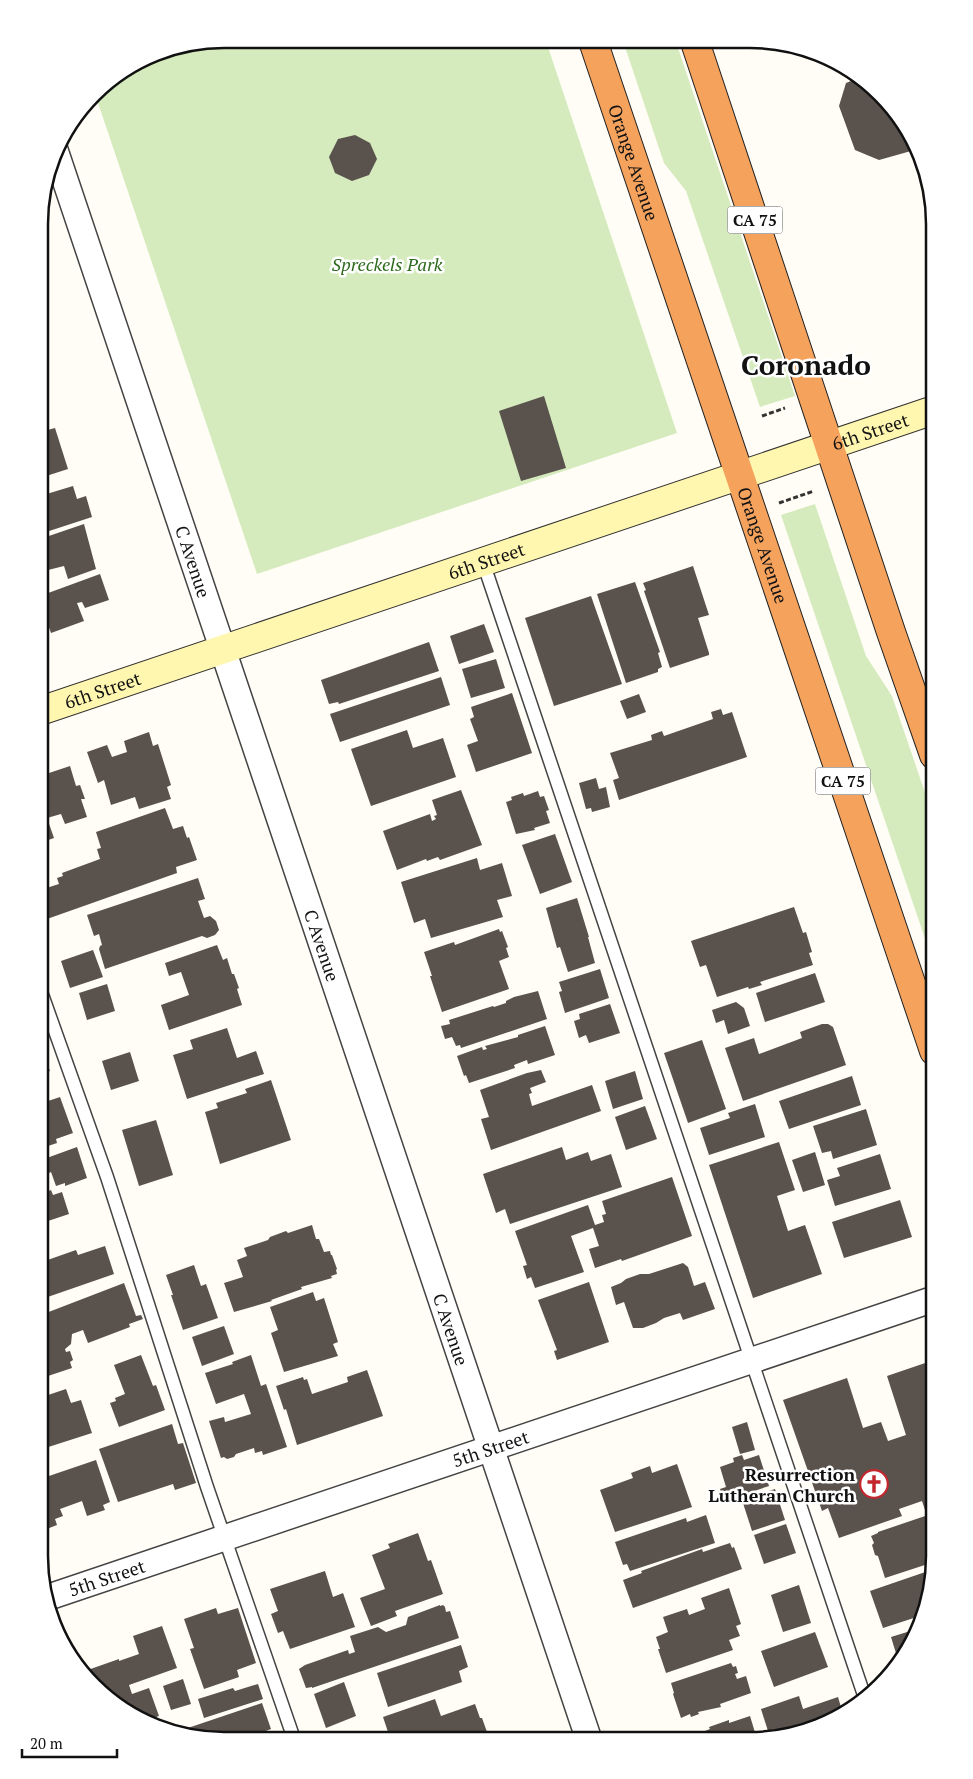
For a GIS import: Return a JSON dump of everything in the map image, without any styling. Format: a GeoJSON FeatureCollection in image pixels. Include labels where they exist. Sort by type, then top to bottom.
{"type":"FeatureCollection","features":[{"type":"Feature","properties":{"kind":"highway","name":"Orange Avenue"},"geometry":{"type":"LineString","coordinates":[[595,48],[925,1025]]}},
{"type":"Feature","properties":{"kind":"highway","name":"CA 75"},"geometry":{"type":"LineString","coordinates":[[697,48],[926,730]]}},
{"type":"Feature","properties":{"kind":"street","name":"C Avenue"},"geometry":{"type":"LineString","coordinates":[[59,162],[586,1732]]}},
{"type":"Feature","properties":{"kind":"street","name":"6th Street"},"geometry":{"type":"LineString","coordinates":[[48,708],[926,413]]}},
{"type":"Feature","properties":{"kind":"street","name":"5th Street"},"geometry":{"type":"LineString","coordinates":[[52,1596],[925,1302]]}},
{"type":"Feature","properties":{"kind":"lane"},"geometry":{"type":"LineString","coordinates":[[483,562],[863,1691]]}},
{"type":"Feature","properties":{"kind":"lane"},"geometry":{"type":"LineString","coordinates":[[48,1011],[107,1177],[224,1537],[292,1732]]}},
{"type":"Feature","properties":{"kind":"path"},"geometry":{"type":"LineString","coordinates":[[762,416],[791,406]]}},
{"type":"Feature","properties":{"kind":"path"},"geometry":{"type":"LineString","coordinates":[[777,503],[815,491]]}},
{"type":"Feature","properties":{"kind":"green space","name":"Spreckels Park"},"geometry":{"type":"Polygon","coordinates":[[[548,48],[677,433],[257,574],[97,101],[107,91],[135,71],[178,53],[200,49],[548,48]]]}},
{"type":"Feature","properties":{"kind":"green space"},"geometry":{"type":"Polygon","coordinates":[[[625,48],[678,48],[795,396],[760,407],[686,191],[664,163],[625,48]]]}},
{"type":"Feature","properties":{"kind":"green space"},"geometry":{"type":"Polygon","coordinates":[[[815,504],[866,656],[892,696],[926,794],[925,940],[781,515],[815,504]]]}},
{"type":"Feature","properties":{"kind":"building"},"geometry":{"type":"Polygon","coordinates":[[[852,81],[882,107],[902,135],[910,151],[879,160],[855,150],[839,106],[846,83],[852,81]]]}},
{"type":"Feature","properties":{"kind":"building"},"geometry":{"type":"Polygon","coordinates":[[[355,135],[370,143],[377,159],[369,175],[352,181],[335,173],[329,157],[338,139],[355,135]]]}},
{"type":"Feature","properties":{"kind":"building"},"geometry":{"type":"Polygon","coordinates":[[[544,396],[566,468],[521,481],[499,411],[544,396]]]}},
{"type":"Feature","properties":{"kind":"building"},"geometry":{"type":"Polygon","coordinates":[[[55,428],[68,469],[48,475],[48,430],[55,428]]]}},
{"type":"Feature","properties":{"kind":"building"},"geometry":{"type":"Polygon","coordinates":[[[73,486],[77,499],[86,496],[92,517],[48,531],[48,494],[73,486]]]}},
{"type":"Feature","properties":{"kind":"building"},"geometry":{"type":"Polygon","coordinates":[[[84,524],[96,569],[68,579],[64,566],[48,570],[48,536],[84,524]]]}},
{"type":"Feature","properties":{"kind":"building"},"geometry":{"type":"Polygon","coordinates":[[[693,566],[709,615],[698,618],[709,655],[670,668],[643,583],[693,566]]]}},
{"type":"Feature","properties":{"kind":"building"},"geometry":{"type":"Polygon","coordinates":[[[100,574],[109,600],[85,608],[82,602],[77,603],[84,621],[51,633],[48,625],[48,593],[100,574]]]}},
{"type":"Feature","properties":{"kind":"building"},"geometry":{"type":"Polygon","coordinates":[[[635,582],[660,652],[658,653],[662,667],[658,669],[658,672],[626,683],[597,594],[635,582]]]}},
{"type":"Feature","properties":{"kind":"building"},"geometry":{"type":"Polygon","coordinates":[[[591,596],[622,684],[554,706],[525,618],[591,596]]]}},
{"type":"Feature","properties":{"kind":"building"},"geometry":{"type":"Polygon","coordinates":[[[484,624],[494,652],[459,664],[450,636],[484,624]]]}},
{"type":"Feature","properties":{"kind":"building"},"geometry":{"type":"Polygon","coordinates":[[[429,642],[439,671],[339,704],[338,702],[329,704],[321,680],[429,642]]]}},
{"type":"Feature","properties":{"kind":"building"},"geometry":{"type":"Polygon","coordinates":[[[496,659],[505,688],[471,698],[462,669],[496,659]]]}},
{"type":"Feature","properties":{"kind":"building"},"geometry":{"type":"Polygon","coordinates":[[[441,677],[450,705],[340,742],[330,714],[441,677]]]}},
{"type":"Feature","properties":{"kind":"building"},"geometry":{"type":"Polygon","coordinates":[[[512,693],[532,753],[476,772],[467,745],[478,741],[470,719],[474,717],[471,707],[512,693]]]}},
{"type":"Feature","properties":{"kind":"building"},"geometry":{"type":"Polygon","coordinates":[[[639,694],[646,712],[627,719],[620,701],[639,694]]]}},
{"type":"Feature","properties":{"kind":"building"},"geometry":{"type":"Polygon","coordinates":[[[721,709],[723,715],[732,712],[747,757],[619,800],[613,780],[619,778],[610,753],[652,740],[651,735],[662,731],[664,736],[713,719],[711,712],[721,709]]]}},
{"type":"Feature","properties":{"kind":"building"},"geometry":{"type":"Polygon","coordinates":[[[407,730],[413,748],[443,738],[456,777],[371,806],[351,749],[407,730]]]}},
{"type":"Feature","properties":{"kind":"building"},"geometry":{"type":"Polygon","coordinates":[[[149,732],[153,746],[158,744],[171,785],[167,787],[171,799],[139,809],[135,797],[111,805],[104,780],[98,783],[87,752],[107,745],[112,757],[127,752],[124,741],[149,732]]]}},
{"type":"Feature","properties":{"kind":"building"},"geometry":{"type":"Polygon","coordinates":[[[70,766],[76,786],[80,785],[85,799],[81,799],[87,817],[65,824],[61,814],[48,818],[48,773],[70,766]]]}},
{"type":"Feature","properties":{"kind":"building"},"geometry":{"type":"Polygon","coordinates":[[[596,778],[599,789],[606,787],[610,807],[592,812],[591,808],[586,809],[579,783],[596,778]]]}},
{"type":"Feature","properties":{"kind":"building"},"geometry":{"type":"Polygon","coordinates":[[[461,790],[482,845],[440,860],[438,857],[427,861],[426,859],[397,870],[383,831],[430,814],[432,821],[436,819],[434,816],[437,815],[432,800],[461,790]]]}},
{"type":"Feature","properties":{"kind":"building"},"geometry":{"type":"Polygon","coordinates":[[[538,791],[540,797],[544,796],[549,810],[546,811],[550,823],[534,828],[535,830],[516,834],[506,802],[512,800],[511,797],[523,793],[524,796],[538,791]]]}},
{"type":"Feature","properties":{"kind":"building"},"geometry":{"type":"Polygon","coordinates":[[[165,808],[173,829],[183,826],[197,860],[176,867],[177,873],[48,919],[48,887],[59,884],[57,878],[63,876],[62,873],[100,859],[97,849],[101,848],[96,832],[165,808]]]}},
{"type":"Feature","properties":{"kind":"building"},"geometry":{"type":"Polygon","coordinates":[[[48,821],[54,838],[48,840],[48,821]]]}},
{"type":"Feature","properties":{"kind":"building"},"geometry":{"type":"Polygon","coordinates":[[[555,834],[572,882],[540,894],[522,845],[555,834]]]}},
{"type":"Feature","properties":{"kind":"building"},"geometry":{"type":"Polygon","coordinates":[[[477,858],[480,870],[502,863],[512,896],[497,900],[503,917],[431,938],[425,919],[414,923],[401,882],[477,858]]]}},
{"type":"Feature","properties":{"kind":"building"},"geometry":{"type":"Polygon","coordinates":[[[198,878],[205,899],[198,901],[204,918],[210,916],[216,921],[219,930],[215,935],[207,938],[202,936],[105,969],[99,949],[102,945],[99,934],[94,936],[87,915],[198,878]]]}},
{"type":"Feature","properties":{"kind":"building"},"geometry":{"type":"Polygon","coordinates":[[[577,898],[595,963],[568,972],[560,947],[557,948],[546,908],[577,898]]]}},
{"type":"Feature","properties":{"kind":"building"},"geometry":{"type":"Polygon","coordinates":[[[794,907],[803,933],[806,932],[812,952],[809,953],[813,965],[760,982],[762,985],[749,989],[748,987],[717,997],[706,965],[700,967],[691,941],[794,907]]]}},
{"type":"Feature","properties":{"kind":"building"},"geometry":{"type":"Polygon","coordinates":[[[499,929],[500,932],[502,931],[508,947],[506,948],[509,957],[499,961],[509,989],[442,1012],[424,952],[454,942],[455,945],[499,929]]]}},
{"type":"Feature","properties":{"kind":"building"},"geometry":{"type":"Polygon","coordinates":[[[217,945],[223,960],[227,958],[232,974],[234,974],[242,1005],[169,1030],[161,1005],[189,995],[181,972],[169,976],[165,963],[217,945]]]}},
{"type":"Feature","properties":{"kind":"building"},"geometry":{"type":"Polygon","coordinates":[[[93,950],[103,977],[70,988],[61,961],[93,950]]]}},
{"type":"Feature","properties":{"kind":"building"},"geometry":{"type":"Polygon","coordinates":[[[600,969],[609,998],[565,1013],[559,992],[562,991],[559,982],[600,969]]]}},
{"type":"Feature","properties":{"kind":"building"},"geometry":{"type":"Polygon","coordinates":[[[815,973],[825,1002],[765,1022],[756,993],[815,973]]]}},
{"type":"Feature","properties":{"kind":"building"},"geometry":{"type":"Polygon","coordinates":[[[107,984],[115,1011],[87,1020],[79,993],[107,984]]]}},
{"type":"Feature","properties":{"kind":"building"},"geometry":{"type":"Polygon","coordinates":[[[538,991],[547,1019],[461,1048],[460,1045],[456,1046],[452,1037],[445,1039],[441,1026],[450,1024],[449,1020],[506,1003],[506,1001],[514,997],[538,991]]]}},
{"type":"Feature","properties":{"kind":"building"},"geometry":{"type":"Polygon","coordinates":[[[736,1002],[744,1008],[750,1026],[728,1034],[724,1020],[716,1023],[712,1010],[736,1002]]]}},
{"type":"Feature","properties":{"kind":"building"},"geometry":{"type":"Polygon","coordinates":[[[610,1004],[620,1033],[589,1043],[586,1035],[579,1038],[574,1021],[580,1019],[579,1014],[610,1004]]]}},
{"type":"Feature","properties":{"kind":"building"},"geometry":{"type":"Polygon","coordinates":[[[822,1024],[828,1024],[833,1027],[846,1065],[743,1101],[725,1048],[754,1038],[759,1054],[802,1038],[800,1032],[822,1024]]]}},
{"type":"Feature","properties":{"kind":"building"},"geometry":{"type":"Polygon","coordinates":[[[545,1026],[555,1055],[528,1064],[527,1060],[514,1065],[515,1068],[469,1083],[466,1075],[464,1076],[457,1056],[482,1047],[483,1050],[487,1049],[485,1046],[518,1037],[518,1035],[545,1026]]]}},
{"type":"Feature","properties":{"kind":"building"},"geometry":{"type":"Polygon","coordinates":[[[227,1028],[237,1058],[256,1051],[264,1074],[187,1099],[173,1055],[193,1049],[190,1040],[227,1028]]]}},
{"type":"Feature","properties":{"kind":"building"},"geometry":{"type":"Polygon","coordinates":[[[702,1040],[726,1109],[688,1123],[664,1053],[702,1040]]]}},
{"type":"Feature","properties":{"kind":"building"},"geometry":{"type":"Polygon","coordinates":[[[130,1052],[139,1081],[111,1090],[102,1061],[130,1052]]]}},
{"type":"Feature","properties":{"kind":"building"},"geometry":{"type":"Polygon","coordinates":[[[541,1070],[546,1082],[530,1088],[532,1093],[529,1094],[532,1106],[592,1085],[601,1111],[491,1150],[481,1119],[489,1117],[480,1090],[527,1073],[541,1070]]]}},
{"type":"Feature","properties":{"kind":"building"},"geometry":{"type":"Polygon","coordinates":[[[635,1071],[643,1099],[613,1109],[605,1081],[635,1071]]]}},
{"type":"Feature","properties":{"kind":"building"},"geometry":{"type":"Polygon","coordinates":[[[852,1076],[861,1105],[789,1129],[779,1101],[852,1076]]]}},
{"type":"Feature","properties":{"kind":"building"},"geometry":{"type":"Polygon","coordinates":[[[271,1080],[291,1140],[220,1164],[205,1112],[218,1108],[216,1103],[247,1093],[245,1089],[271,1080]]]}},
{"type":"Feature","properties":{"kind":"building"},"geometry":{"type":"Polygon","coordinates":[[[60,1097],[73,1133],[56,1139],[57,1143],[48,1146],[48,1101],[60,1097]]]}},
{"type":"Feature","properties":{"kind":"building"},"geometry":{"type":"Polygon","coordinates":[[[755,1104],[765,1137],[709,1155],[700,1128],[730,1118],[728,1113],[755,1104]]]}},
{"type":"Feature","properties":{"kind":"building"},"geometry":{"type":"Polygon","coordinates":[[[645,1106],[657,1139],[626,1150],[615,1117],[645,1106]]]}},
{"type":"Feature","properties":{"kind":"building"},"geometry":{"type":"Polygon","coordinates":[[[866,1109],[877,1145],[833,1159],[831,1151],[822,1153],[813,1126],[866,1109]]]}},
{"type":"Feature","properties":{"kind":"building"},"geometry":{"type":"Polygon","coordinates":[[[156,1120],[173,1175],[139,1186],[122,1130],[156,1120]]]}},
{"type":"Feature","properties":{"kind":"building"},"geometry":{"type":"Polygon","coordinates":[[[779,1142],[795,1190],[777,1196],[788,1231],[805,1225],[822,1274],[753,1298],[709,1165],[779,1142]]]}},
{"type":"Feature","properties":{"kind":"building"},"geometry":{"type":"Polygon","coordinates":[[[77,1147],[87,1178],[65,1186],[65,1183],[56,1186],[51,1172],[49,1173],[48,1170],[48,1158],[77,1147]]]}},
{"type":"Feature","properties":{"kind":"building"},"geometry":{"type":"Polygon","coordinates":[[[562,1147],[566,1160],[588,1152],[591,1161],[611,1154],[622,1187],[510,1224],[505,1209],[496,1213],[483,1174],[562,1147]]]}},
{"type":"Feature","properties":{"kind":"building"},"geometry":{"type":"Polygon","coordinates":[[[815,1152],[825,1185],[803,1192],[792,1160],[815,1152]]]}},
{"type":"Feature","properties":{"kind":"building"},"geometry":{"type":"Polygon","coordinates":[[[880,1154],[891,1189],[835,1206],[827,1180],[840,1176],[837,1168],[880,1154]]]}},
{"type":"Feature","properties":{"kind":"building"},"geometry":{"type":"Polygon","coordinates":[[[672,1177],[692,1236],[622,1261],[621,1259],[595,1268],[589,1249],[599,1246],[593,1228],[571,1236],[584,1272],[535,1288],[531,1277],[527,1279],[523,1266],[527,1265],[515,1231],[588,1205],[595,1225],[604,1222],[602,1215],[606,1214],[602,1201],[672,1177]]]}},
{"type":"Feature","properties":{"kind":"building"},"geometry":{"type":"Polygon","coordinates":[[[51,1190],[53,1195],[62,1192],[69,1214],[48,1221],[48,1191],[51,1190]]]}},
{"type":"Feature","properties":{"kind":"building"},"geometry":{"type":"Polygon","coordinates":[[[900,1200],[912,1237],[844,1258],[832,1222],[900,1200]]]}},
{"type":"Feature","properties":{"kind":"building"},"geometry":{"type":"Polygon","coordinates":[[[312,1225],[316,1239],[319,1239],[324,1252],[330,1251],[337,1274],[331,1276],[332,1278],[301,1287],[302,1289],[272,1301],[234,1312],[224,1283],[243,1277],[237,1260],[247,1256],[244,1248],[268,1240],[270,1237],[286,1231],[288,1233],[312,1225]]]}},
{"type":"Feature","properties":{"kind":"building"},"geometry":{"type":"Polygon","coordinates":[[[105,1246],[114,1274],[48,1297],[48,1260],[76,1250],[78,1255],[105,1246]]]}},
{"type":"Feature","properties":{"kind":"building"},"geometry":{"type":"Polygon","coordinates":[[[683,1263],[688,1267],[694,1286],[705,1282],[715,1309],[683,1320],[680,1313],[643,1328],[633,1328],[624,1302],[616,1305],[611,1287],[640,1274],[649,1274],[683,1263]]]}},
{"type":"Feature","properties":{"kind":"building"},"geometry":{"type":"Polygon","coordinates":[[[194,1265],[201,1286],[206,1284],[218,1318],[183,1330],[166,1275],[194,1265]]]}},
{"type":"Feature","properties":{"kind":"building"},"geometry":{"type":"Polygon","coordinates":[[[589,1282],[609,1342],[557,1360],[554,1351],[557,1350],[538,1300],[589,1282]]]}},
{"type":"Feature","properties":{"kind":"building"},"geometry":{"type":"Polygon","coordinates":[[[124,1283],[136,1316],[141,1315],[143,1319],[129,1324],[130,1327],[88,1343],[83,1330],[72,1334],[71,1344],[65,1349],[66,1352],[70,1351],[73,1360],[70,1362],[72,1368],[48,1376],[48,1312],[124,1283]]]}},
{"type":"Feature","properties":{"kind":"building"},"geometry":{"type":"Polygon","coordinates":[[[313,1292],[316,1301],[324,1298],[338,1342],[333,1344],[338,1356],[284,1372],[271,1333],[278,1330],[270,1307],[313,1292]]]}},
{"type":"Feature","properties":{"kind":"building"},"geometry":{"type":"Polygon","coordinates":[[[224,1326],[234,1354],[202,1366],[192,1337],[224,1326]]]}},
{"type":"Feature","properties":{"kind":"building"},"geometry":{"type":"Polygon","coordinates":[[[141,1355],[153,1386],[156,1385],[165,1410],[119,1427],[110,1403],[116,1401],[115,1398],[125,1394],[114,1365],[141,1355]]]}},
{"type":"Feature","properties":{"kind":"building"},"geometry":{"type":"Polygon","coordinates":[[[251,1355],[261,1386],[266,1384],[287,1447],[263,1455],[262,1451],[255,1453],[254,1448],[236,1454],[234,1457],[221,1458],[209,1421],[224,1417],[225,1422],[251,1414],[244,1394],[216,1404],[205,1373],[233,1364],[232,1362],[251,1355]]]}},
{"type":"Feature","properties":{"kind":"building"},"geometry":{"type":"Polygon","coordinates":[[[925,1363],[925,1510],[922,1501],[899,1509],[902,1516],[839,1538],[828,1508],[822,1511],[783,1400],[847,1378],[863,1428],[881,1422],[888,1441],[906,1435],[887,1376],[925,1363]]]}},
{"type":"Feature","properties":{"kind":"building"},"geometry":{"type":"Polygon","coordinates":[[[367,1370],[383,1416],[297,1445],[286,1409],[284,1410],[276,1386],[303,1377],[304,1380],[307,1379],[312,1394],[348,1382],[347,1377],[367,1370]]]}},
{"type":"Feature","properties":{"kind":"building"},"geometry":{"type":"Polygon","coordinates":[[[66,1389],[71,1403],[81,1400],[92,1433],[48,1447],[48,1395],[66,1389]]]}},
{"type":"Feature","properties":{"kind":"building"},"geometry":{"type":"Polygon","coordinates":[[[747,1422],[755,1450],[740,1454],[732,1427],[747,1422]]]}},
{"type":"Feature","properties":{"kind":"building"},"geometry":{"type":"Polygon","coordinates":[[[172,1424],[178,1444],[183,1443],[196,1483],[175,1490],[173,1484],[118,1502],[99,1449],[172,1424]]]}},
{"type":"Feature","properties":{"kind":"building"},"geometry":{"type":"Polygon","coordinates":[[[742,1455],[744,1460],[759,1455],[769,1486],[730,1499],[729,1497],[723,1499],[720,1489],[726,1487],[720,1467],[734,1462],[733,1458],[742,1455]]]}},
{"type":"Feature","properties":{"kind":"building"},"geometry":{"type":"Polygon","coordinates":[[[96,1460],[110,1502],[103,1505],[105,1510],[87,1516],[82,1501],[60,1509],[63,1516],[55,1519],[57,1525],[48,1528],[48,1476],[96,1460]]]}},
{"type":"Feature","properties":{"kind":"building"},"geometry":{"type":"Polygon","coordinates":[[[677,1464],[692,1507],[615,1532],[600,1490],[633,1478],[631,1473],[650,1466],[652,1473],[677,1464]]]}},
{"type":"Feature","properties":{"kind":"building"},"geometry":{"type":"Polygon","coordinates":[[[775,1489],[785,1520],[752,1531],[742,1500],[775,1489]]]}},
{"type":"Feature","properties":{"kind":"building"},"geometry":{"type":"Polygon","coordinates":[[[706,1515],[715,1543],[630,1571],[627,1564],[623,1565],[615,1542],[686,1518],[687,1522],[706,1515]]]}},
{"type":"Feature","properties":{"kind":"building"},"geometry":{"type":"Polygon","coordinates":[[[925,1516],[925,1565],[885,1578],[878,1556],[875,1555],[872,1545],[874,1543],[871,1536],[925,1516]]]}},
{"type":"Feature","properties":{"kind":"building"},"geometry":{"type":"Polygon","coordinates":[[[786,1524],[796,1553],[764,1564],[754,1535],[786,1524]]]}},
{"type":"Feature","properties":{"kind":"building"},"geometry":{"type":"Polygon","coordinates":[[[418,1533],[428,1561],[431,1560],[443,1594],[395,1611],[397,1616],[371,1626],[360,1598],[385,1589],[372,1555],[390,1548],[388,1544],[418,1533]]]}},
{"type":"Feature","properties":{"kind":"building"},"geometry":{"type":"Polygon","coordinates":[[[730,1543],[732,1548],[734,1547],[742,1569],[633,1608],[623,1580],[642,1573],[641,1571],[702,1549],[703,1552],[730,1543]]]}},
{"type":"Feature","properties":{"kind":"building"},"geometry":{"type":"Polygon","coordinates":[[[325,1571],[333,1597],[343,1593],[355,1627],[290,1649],[283,1631],[278,1633],[271,1614],[278,1611],[270,1589],[325,1571]]]}},
{"type":"Feature","properties":{"kind":"building"},"geometry":{"type":"Polygon","coordinates":[[[925,1572],[920,1601],[914,1618],[883,1628],[870,1591],[925,1572]]]}},
{"type":"Feature","properties":{"kind":"building"},"geometry":{"type":"Polygon","coordinates":[[[799,1585],[811,1623],[783,1632],[771,1595],[799,1585]]]}},
{"type":"Feature","properties":{"kind":"building"},"geometry":{"type":"Polygon","coordinates":[[[729,1588],[741,1624],[736,1626],[740,1636],[729,1640],[733,1650],[666,1673],[656,1637],[668,1632],[663,1617],[687,1609],[689,1615],[705,1609],[701,1598],[729,1588]]]}},
{"type":"Feature","properties":{"kind":"building"},"geometry":{"type":"Polygon","coordinates":[[[440,1605],[445,1607],[446,1612],[450,1611],[459,1638],[312,1688],[306,1688],[299,1669],[305,1665],[348,1650],[349,1654],[355,1652],[350,1636],[378,1627],[386,1632],[406,1625],[408,1617],[440,1605]]]}},
{"type":"Feature","properties":{"kind":"building"},"geometry":{"type":"Polygon","coordinates":[[[216,1608],[218,1614],[238,1608],[256,1663],[237,1670],[239,1677],[204,1689],[190,1649],[194,1648],[184,1619],[216,1608]]]}},
{"type":"Feature","properties":{"kind":"building"},"geometry":{"type":"Polygon","coordinates":[[[162,1626],[177,1668],[129,1685],[132,1694],[149,1688],[159,1716],[155,1717],[135,1708],[116,1695],[89,1670],[139,1654],[133,1636],[162,1626]]]}},
{"type":"Feature","properties":{"kind":"building"},"geometry":{"type":"Polygon","coordinates":[[[815,1632],[828,1667],[774,1687],[761,1651],[815,1632]]]}},
{"type":"Feature","properties":{"kind":"building"},"geometry":{"type":"Polygon","coordinates":[[[908,1632],[896,1653],[891,1637],[908,1632]]]}},
{"type":"Feature","properties":{"kind":"building"},"geometry":{"type":"Polygon","coordinates":[[[461,1645],[468,1667],[459,1671],[462,1682],[388,1707],[377,1673],[461,1645]]]}},
{"type":"Feature","properties":{"kind":"building"},"geometry":{"type":"Polygon","coordinates":[[[731,1663],[733,1667],[736,1666],[738,1673],[735,1674],[737,1679],[746,1676],[751,1693],[720,1704],[721,1707],[698,1712],[699,1714],[691,1717],[690,1714],[681,1718],[671,1683],[731,1663]]]}},
{"type":"Feature","properties":{"kind":"building"},"geometry":{"type":"Polygon","coordinates":[[[183,1679],[191,1704],[171,1710],[163,1686],[183,1679]]]}},
{"type":"Feature","properties":{"kind":"building"},"geometry":{"type":"Polygon","coordinates":[[[344,1682],[356,1716],[326,1728],[314,1694],[344,1682]]]}},
{"type":"Feature","properties":{"kind":"building"},"geometry":{"type":"Polygon","coordinates":[[[258,1684],[263,1699],[204,1718],[198,1699],[233,1688],[235,1691],[258,1684]]]}},
{"type":"Feature","properties":{"kind":"building"},"geometry":{"type":"Polygon","coordinates":[[[799,1696],[803,1709],[838,1697],[841,1706],[795,1726],[768,1730],[761,1709],[799,1696]]]}},
{"type":"Feature","properties":{"kind":"building"},"geometry":{"type":"Polygon","coordinates":[[[435,1699],[441,1716],[475,1704],[487,1732],[388,1732],[383,1717],[435,1699]]]}},
{"type":"Feature","properties":{"kind":"building"},"geometry":{"type":"Polygon","coordinates":[[[262,1703],[271,1729],[263,1732],[223,1732],[188,1728],[262,1703]]]}},
{"type":"Feature","properties":{"kind":"building"},"geometry":{"type":"Polygon","coordinates":[[[750,1716],[755,1732],[702,1732],[710,1729],[709,1727],[729,1720],[729,1723],[750,1716]]]}},
{"type":"Feature","properties":{"kind":"place","name":"Resurrection Lutheran Church"},"geometry":{"type":"Point","coordinates":[874,1484]}},
{"type":"Feature","properties":{"kind":"district","name":"Coronado"},"geometry":{"type":"Point","coordinates":[806,364]}}]}
